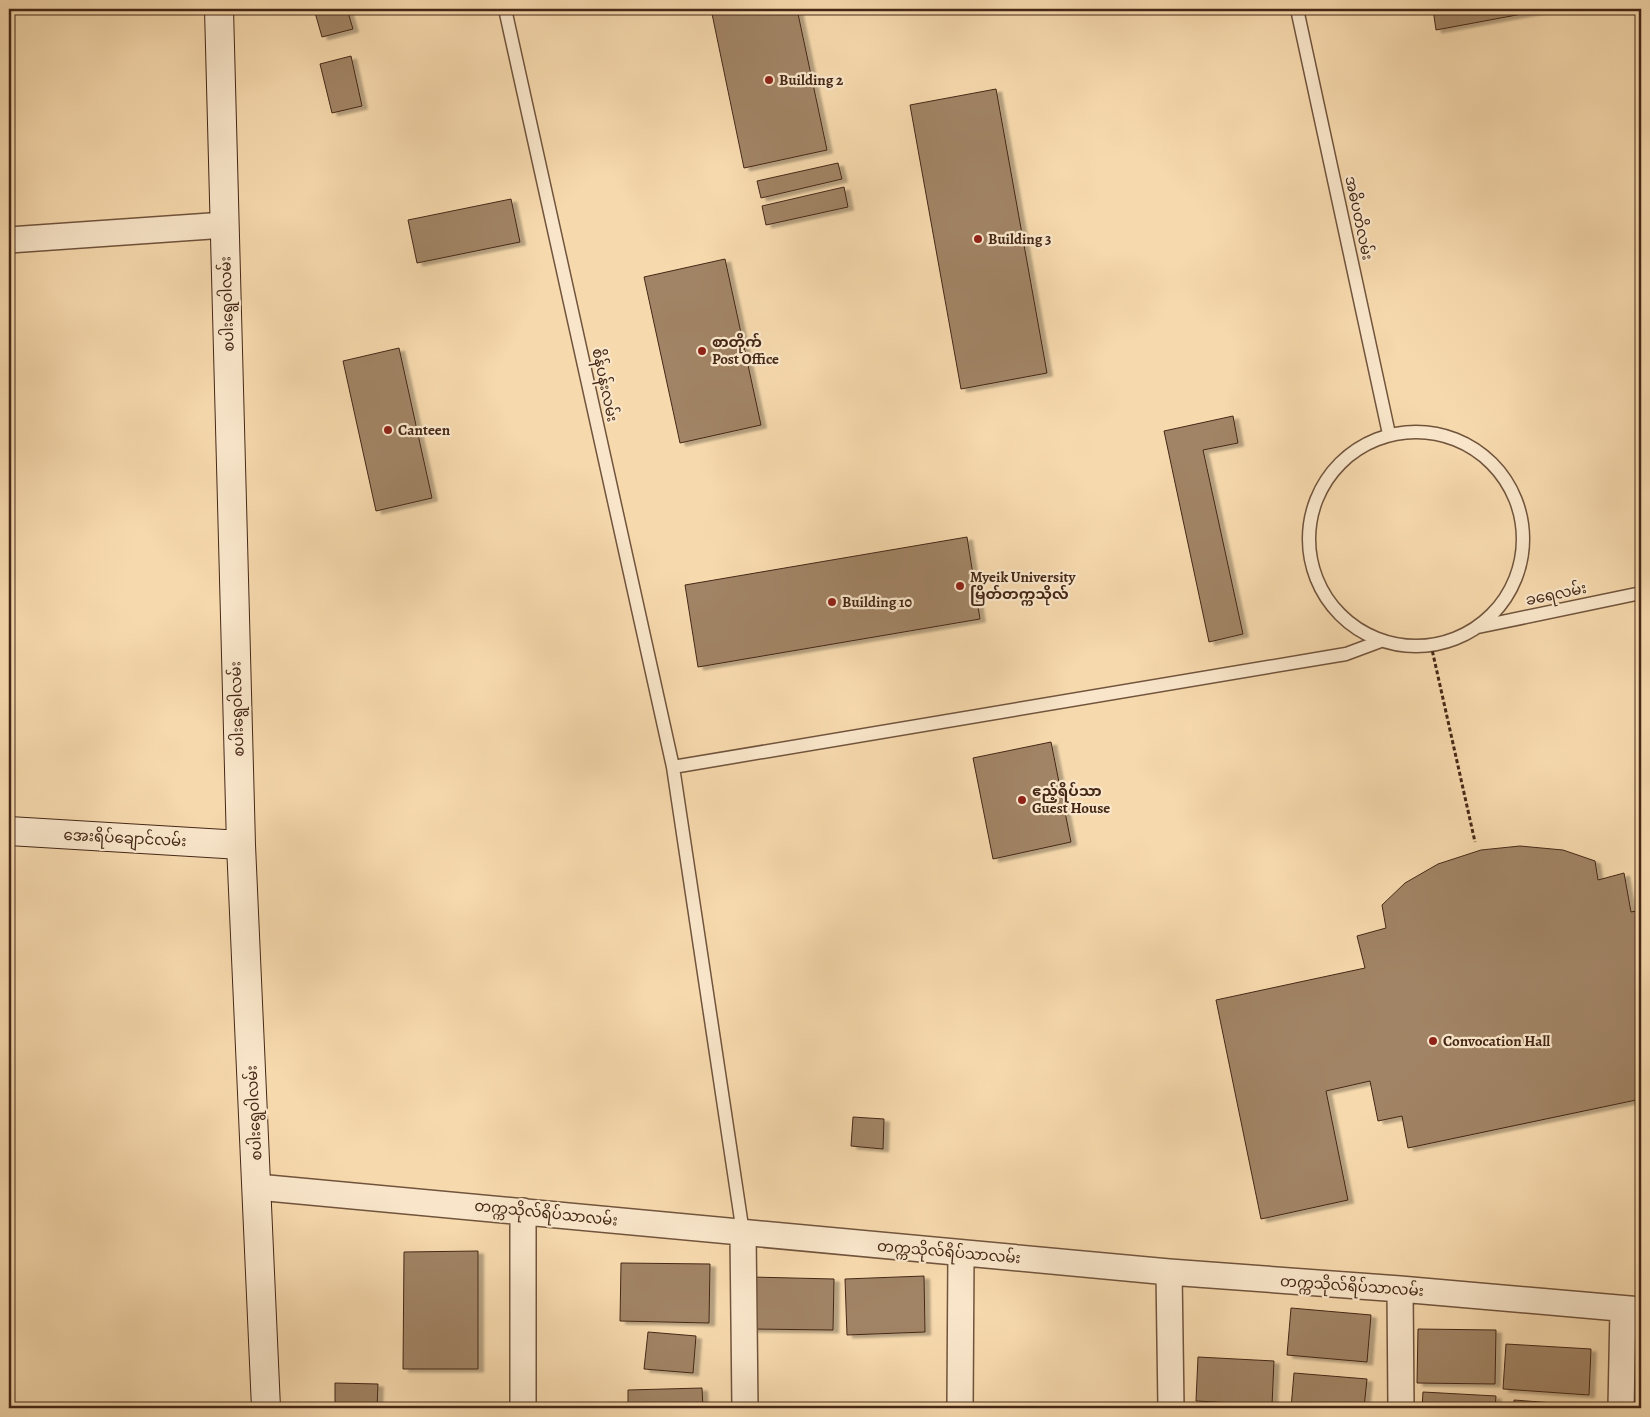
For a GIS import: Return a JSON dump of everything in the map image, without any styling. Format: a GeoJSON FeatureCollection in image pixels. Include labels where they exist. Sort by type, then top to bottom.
{"type":"FeatureCollection","features":[{"type":"Feature","properties":{"kind":"main road","name":"စပါးရွေဝါလမ်း"},"geometry":{"type":"LineString","coordinates":[[219,9],[241,845],[266,1408]]}},
{"type":"Feature","properties":{"kind":"main road","name":"အေးရိပ်ချောင်လမ်း"},"geometry":{"type":"LineString","coordinates":[[9,831],[241,845]]}},
{"type":"Feature","properties":{"kind":"street"},"geometry":{"type":"LineString","coordinates":[[9,240],[225,225]]}},
{"type":"Feature","properties":{"kind":"street","name":"တက္ကသိုလ်ရိပ်သာလမ်း"},"geometry":{"type":"LineString","coordinates":[[257,1187],[1169,1272],[1632,1309]]}},
{"type":"Feature","properties":{"kind":"street"},"geometry":{"type":"LineString","coordinates":[[523,1211],[523,1408]]}},
{"type":"Feature","properties":{"kind":"street"},"geometry":{"type":"LineString","coordinates":[[743,1233],[745,1408]]}},
{"type":"Feature","properties":{"kind":"street"},"geometry":{"type":"LineString","coordinates":[[960,1408],[961,1253]]}},
{"type":"Feature","properties":{"kind":"street"},"geometry":{"type":"LineString","coordinates":[[1169,1272],[1171,1408]]}},
{"type":"Feature","properties":{"kind":"street"},"geometry":{"type":"LineString","coordinates":[[1400,1289],[1400,1408]]}},
{"type":"Feature","properties":{"kind":"street"},"geometry":{"type":"LineString","coordinates":[[1622,1408],[1632,1309]]}},
{"type":"Feature","properties":{"kind":"lane","name":"စိန်ပန်းလမ်း"},"geometry":{"type":"LineString","coordinates":[[505,9],[673,767],[743,1233]]}},
{"type":"Feature","properties":{"kind":"lane","name":"အဓိပတိလမ်း"},"geometry":{"type":"LineString","coordinates":[[1297,9],[1389,434]]}},
{"type":"Feature","properties":{"kind":"lane"},"geometry":{"type":"LineString","coordinates":[[1427,431],[1463,441],[1493,463],[1514,493],[1524,529],[1521,566],[1505,600],[1478,627],[1448,642],[1431,645],[1414,647],[1380,642],[1350,625],[1327,601],[1312,569],[1308,535],[1315,501],[1332,471],[1358,448],[1389,434],[1427,431]]}},
{"type":"Feature","properties":{"kind":"lane","name":"ခရေလမ်း"},"geometry":{"type":"LineString","coordinates":[[1478,627],[1641,593]]}},
{"type":"Feature","properties":{"kind":"lane"},"geometry":{"type":"LineString","coordinates":[[673,767],[1346,654],[1380,642]]}},
{"type":"Feature","properties":{"kind":"path"},"geometry":{"type":"LineString","coordinates":[[1431,645],[1476,842]]}},
{"type":"Feature","properties":{"kind":"building"},"geometry":{"type":"Polygon","coordinates":[[[314,9],[347,9],[353,29],[322,37],[314,9]]]}},
{"type":"Feature","properties":{"kind":"building","name":"Building 2"},"geometry":{"type":"Polygon","coordinates":[[[711,9],[797,9],[827,150],[744,168],[711,9]]]}},
{"type":"Feature","properties":{"kind":"building"},"geometry":{"type":"Polygon","coordinates":[[[1433,9],[1549,9],[1436,30],[1433,9]]]}},
{"type":"Feature","properties":{"kind":"building"},"geometry":{"type":"Polygon","coordinates":[[[351,56],[362,106],[332,113],[320,64],[351,56]]]}},
{"type":"Feature","properties":{"kind":"building","name":"Building 3"},"geometry":{"type":"Polygon","coordinates":[[[996,89],[1047,373],[961,389],[910,105],[996,89]]]}},
{"type":"Feature","properties":{"kind":"building"},"geometry":{"type":"Polygon","coordinates":[[[838,163],[842,179],[761,198],[757,181],[838,163]]]}},
{"type":"Feature","properties":{"kind":"building"},"geometry":{"type":"Polygon","coordinates":[[[844,187],[848,207],[766,225],[762,206],[844,187]]]}},
{"type":"Feature","properties":{"kind":"building"},"geometry":{"type":"Polygon","coordinates":[[[511,199],[520,242],[417,263],[408,220],[511,199]]]}},
{"type":"Feature","properties":{"kind":"building","name":"စာတိုက် Post Office"},"geometry":{"type":"Polygon","coordinates":[[[725,259],[761,425],[680,443],[644,277],[725,259]]]}},
{"type":"Feature","properties":{"kind":"building","name":"Canteen"},"geometry":{"type":"Polygon","coordinates":[[[399,348],[432,498],[376,511],[343,361],[399,348]]]}},
{"type":"Feature","properties":{"kind":"building"},"geometry":{"type":"Polygon","coordinates":[[[1233,416],[1238,443],[1203,450],[1243,634],[1209,642],[1164,431],[1233,416]]]}},
{"type":"Feature","properties":{"kind":"building","name":"Building 10"},"geometry":{"type":"Polygon","coordinates":[[[967,537],[980,619],[698,667],[685,585],[967,537]]]}},
{"type":"Feature","properties":{"kind":"building","name":"ဧည့်ရိပ်သာ Guest House"},"geometry":{"type":"Polygon","coordinates":[[[1051,742],[1071,842],[993,859],[973,758],[1051,742]]]}},
{"type":"Feature","properties":{"kind":"building","name":"Convocation Hall"},"geometry":{"type":"Polygon","coordinates":[[[1520,846],[1563,850],[1595,861],[1598,880],[1624,873],[1631,912],[1641,910],[1641,1099],[1408,1148],[1402,1116],[1378,1121],[1370,1081],[1326,1091],[1348,1200],[1261,1219],[1216,1000],[1365,968],[1357,936],[1386,928],[1382,905],[1405,883],[1438,864],[1481,850],[1520,846]]]}},
{"type":"Feature","properties":{"kind":"building"},"geometry":{"type":"Polygon","coordinates":[[[853,1117],[884,1119],[883,1149],[851,1146],[853,1117]]]}},
{"type":"Feature","properties":{"kind":"building"},"geometry":{"type":"Polygon","coordinates":[[[478,1251],[478,1369],[403,1369],[404,1252],[478,1251]]]}},
{"type":"Feature","properties":{"kind":"building"},"geometry":{"type":"Polygon","coordinates":[[[621,1263],[710,1264],[709,1323],[620,1321],[621,1263]]]}},
{"type":"Feature","properties":{"kind":"building"},"geometry":{"type":"Polygon","coordinates":[[[924,1276],[925,1332],[847,1335],[845,1279],[924,1276]]]}},
{"type":"Feature","properties":{"kind":"building"},"geometry":{"type":"Polygon","coordinates":[[[751,1277],[834,1279],[833,1330],[750,1329],[751,1277]]]}},
{"type":"Feature","properties":{"kind":"building"},"geometry":{"type":"Polygon","coordinates":[[[1291,1308],[1371,1315],[1367,1362],[1287,1355],[1291,1308]]]}},
{"type":"Feature","properties":{"kind":"building"},"geometry":{"type":"Polygon","coordinates":[[[1418,1329],[1496,1330],[1495,1384],[1417,1383],[1418,1329]]]}},
{"type":"Feature","properties":{"kind":"building"},"geometry":{"type":"Polygon","coordinates":[[[648,1332],[696,1336],[693,1373],[644,1369],[648,1332]]]}},
{"type":"Feature","properties":{"kind":"building"},"geometry":{"type":"Polygon","coordinates":[[[1506,1344],[1591,1349],[1589,1395],[1503,1389],[1506,1344]]]}},
{"type":"Feature","properties":{"kind":"building"},"geometry":{"type":"Polygon","coordinates":[[[1198,1357],[1274,1361],[1272,1405],[1196,1401],[1198,1357]]]}},
{"type":"Feature","properties":{"kind":"building"},"geometry":{"type":"Polygon","coordinates":[[[1294,1373],[1367,1379],[1364,1408],[1291,1408],[1294,1373]]]}},
{"type":"Feature","properties":{"kind":"building"},"geometry":{"type":"Polygon","coordinates":[[[335,1383],[378,1384],[377,1408],[335,1408],[335,1383]]]}},
{"type":"Feature","properties":{"kind":"building"},"geometry":{"type":"Polygon","coordinates":[[[702,1388],[703,1408],[628,1408],[628,1390],[702,1388]]]}},
{"type":"Feature","properties":{"kind":"building"},"geometry":{"type":"Polygon","coordinates":[[[1423,1392],[1496,1396],[1495,1408],[1422,1408],[1423,1392]]]}},
{"type":"Feature","properties":{"kind":"building"},"geometry":{"type":"Polygon","coordinates":[[[1514,1400],[1593,1406],[1593,1408],[1514,1408],[1514,1400]]]}},
{"type":"Feature","properties":{"kind":"place","name":"Building 2"},"geometry":{"type":"Point","coordinates":[769,80]}},
{"type":"Feature","properties":{"kind":"place","name":"Building 3"},"geometry":{"type":"Point","coordinates":[978,239]}},
{"type":"Feature","properties":{"kind":"place","name":"စာတိုက် Post Office"},"geometry":{"type":"Point","coordinates":[702,351]}},
{"type":"Feature","properties":{"kind":"place","name":"Canteen"},"geometry":{"type":"Point","coordinates":[388,430]}},
{"type":"Feature","properties":{"kind":"place","name":"Myeik University မြိတ်တက္ကသိုလ်"},"geometry":{"type":"Point","coordinates":[960,586]}},
{"type":"Feature","properties":{"kind":"place","name":"Building 10"},"geometry":{"type":"Point","coordinates":[832,602]}},
{"type":"Feature","properties":{"kind":"place","name":"ဧည့်ရိပ်သာ Guest House"},"geometry":{"type":"Point","coordinates":[1022,800]}},
{"type":"Feature","properties":{"kind":"place","name":"Convocation Hall"},"geometry":{"type":"Point","coordinates":[1433,1041]}}]}
